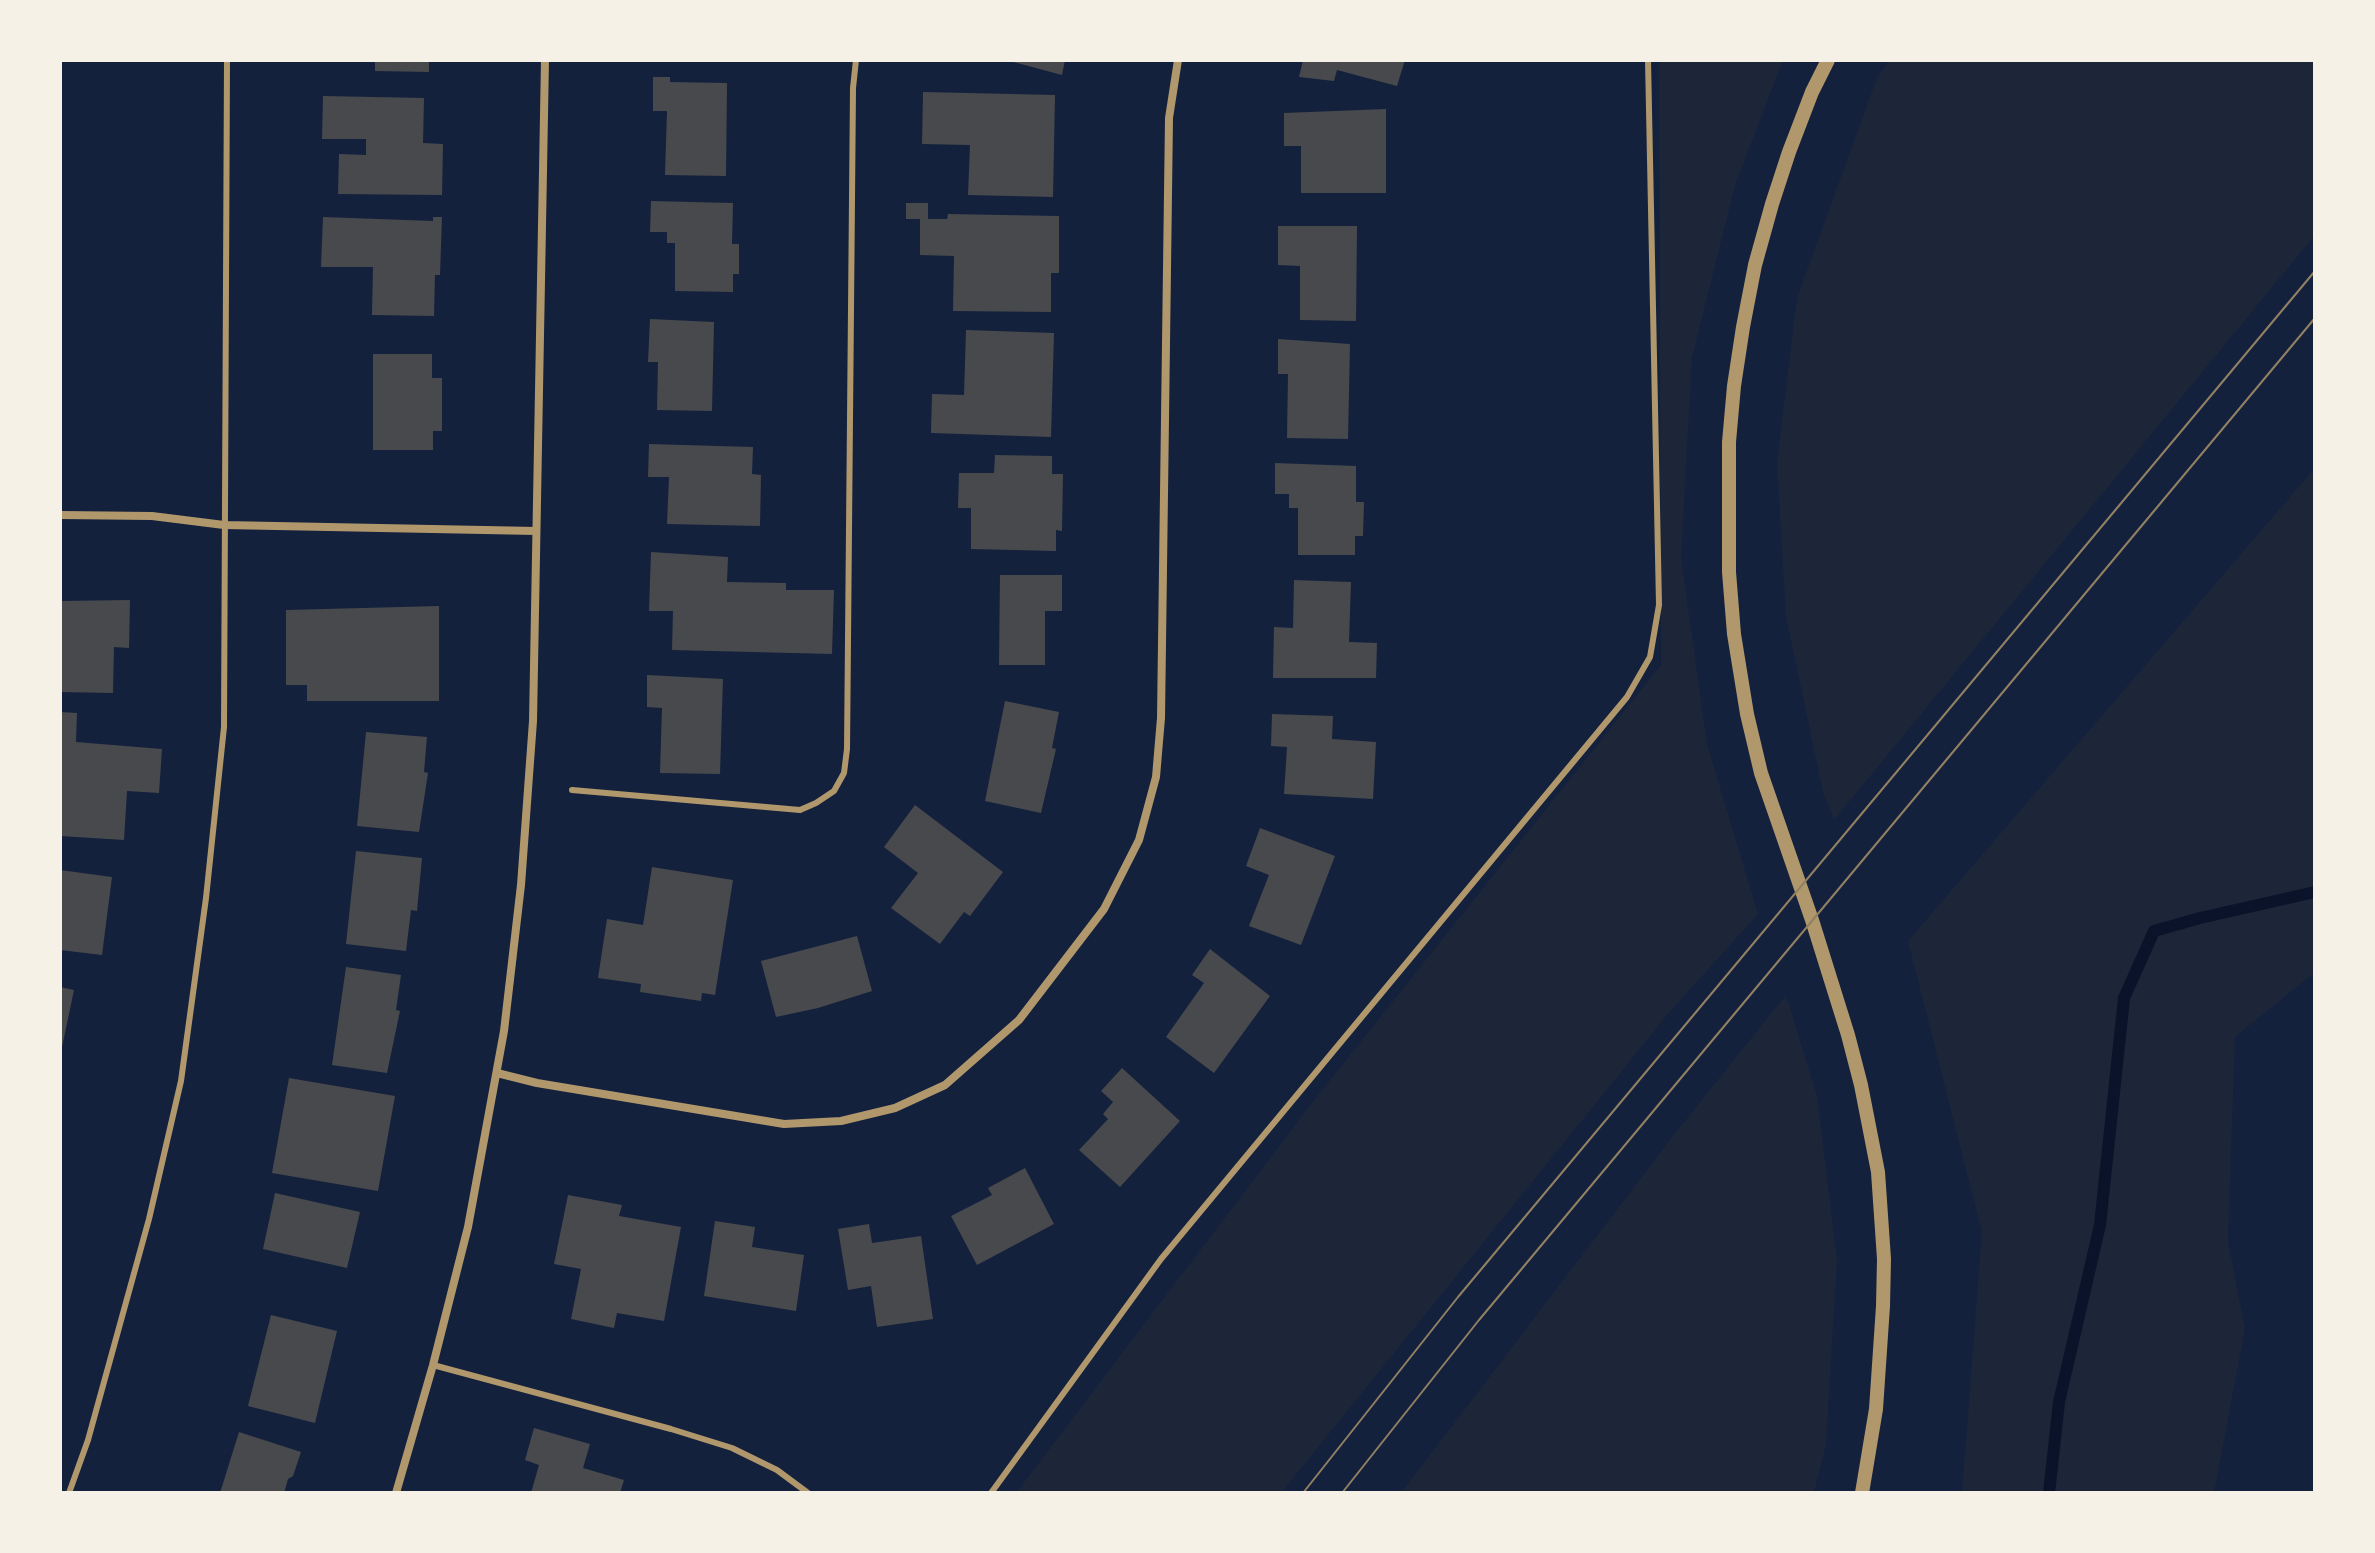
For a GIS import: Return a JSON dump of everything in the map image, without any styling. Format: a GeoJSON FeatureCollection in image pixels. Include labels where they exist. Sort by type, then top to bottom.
{"type":"FeatureCollection","features":[{"type":"Feature","properties":{"kind":"street"},"geometry":{"type":"LineString","coordinates":[[396,1493],[468,1227],[506,1016],[523,856],[533,721],[545,60]]}},
{"type":"Feature","properties":{"kind":"street"},"geometry":{"type":"LineString","coordinates":[[497,1073],[537,1083],[784,1124],[841,1121],[895,1108],[945,1085],[1019,1020],[1104,909],[1139,840],[1156,777],[1161,718],[1169,118],[1178,60]]}},
{"type":"Feature","properties":{"kind":"street"},"geometry":{"type":"LineString","coordinates":[[1828,60],[1812,92],[1780,178],[1755,265],[1734,386],[1729,442],[1729,572],[1734,634],[1747,714],[1761,773],[1848,1035],[1878,1172],[1884,1259],[1881,1356],[1862,1493]]}},
{"type":"Feature","properties":{"kind":"street"},"geometry":{"type":"LineString","coordinates":[[60,515],[152,516],[224,525],[536,531]]}},
{"type":"Feature","properties":{"kind":"lane"},"geometry":{"type":"LineString","coordinates":[[69,1493],[88,1440],[141,1249],[181,1081],[206,898],[224,727],[227,60]]}},
{"type":"Feature","properties":{"kind":"lane"},"geometry":{"type":"LineString","coordinates":[[572,790],[800,810],[834,791],[844,773],[847,749],[853,88],[856,60]]}},
{"type":"Feature","properties":{"kind":"lane"},"geometry":{"type":"LineString","coordinates":[[991,1493],[1161,1259],[1627,697],[1650,657],[1659,605],[1648,60]]}},
{"type":"Feature","properties":{"kind":"lane"},"geometry":{"type":"LineString","coordinates":[[433,1365],[732,1448],[777,1470],[808,1493]]}},
{"type":"Feature","properties":{"kind":"shaded area"},"geometry":{"type":"Polygon","coordinates":[[[1659,60],[1783,60],[1735,185],[1692,357],[1681,558],[1707,744],[1758,914],[1667,1015],[1281,1493],[1016,1493],[1315,1099],[1661,665],[1659,60]]]}},
{"type":"Feature","properties":{"kind":"shaded area"},"geometry":{"type":"Polygon","coordinates":[[[1889,60],[2315,60],[2315,235],[1834,820],[1823,792],[1786,617],[1777,462],[1797,298],[1877,78],[1889,60]]]}},
{"type":"Feature","properties":{"kind":"shaded area"},"geometry":{"type":"Polygon","coordinates":[[[2315,468],[2315,972],[2235,1037],[2228,1241],[2245,1329],[2214,1493],[1962,1493],[1982,1232],[1908,941],[2315,468]]]}},
{"type":"Feature","properties":{"kind":"shaded area"},"geometry":{"type":"Polygon","coordinates":[[[1786,995],[1817,1096],[1837,1260],[1826,1444],[1814,1493],[1401,1493],[1673,1136],[1786,995]]]}},
{"type":"Feature","properties":{"kind":"building"},"geometry":{"type":"Polygon","coordinates":[[[375,60],[429,60],[429,72],[375,71],[375,60]]]}},
{"type":"Feature","properties":{"kind":"building"},"geometry":{"type":"Polygon","coordinates":[[[1006,60],[1065,60],[1062,75],[1006,60]]]}},
{"type":"Feature","properties":{"kind":"building"},"geometry":{"type":"Polygon","coordinates":[[[1303,60],[1405,60],[1397,86],[1337,70],[1334,81],[1299,77],[1303,60]]]}},
{"type":"Feature","properties":{"kind":"building"},"geometry":{"type":"Polygon","coordinates":[[[653,77],[670,77],[670,82],[727,83],[726,176],[665,175],[667,111],[653,111],[653,77]]]}},
{"type":"Feature","properties":{"kind":"building"},"geometry":{"type":"Polygon","coordinates":[[[923,92],[1055,95],[1053,197],[968,195],[970,145],[922,144],[923,92]]]}},
{"type":"Feature","properties":{"kind":"building"},"geometry":{"type":"Polygon","coordinates":[[[323,96],[424,98],[423,143],[443,144],[442,195],[338,194],[339,154],[366,155],[366,139],[322,139],[323,96]]]}},
{"type":"Feature","properties":{"kind":"building"},"geometry":{"type":"Polygon","coordinates":[[[1386,109],[1386,193],[1301,193],[1301,146],[1284,146],[1284,113],[1386,109]]]}},
{"type":"Feature","properties":{"kind":"building"},"geometry":{"type":"Polygon","coordinates":[[[651,201],[733,203],[732,244],[739,244],[739,274],[733,274],[733,292],[675,291],[675,243],[667,243],[667,232],[650,232],[651,201]]]}},
{"type":"Feature","properties":{"kind":"building"},"geometry":{"type":"Polygon","coordinates":[[[906,203],[928,203],[928,219],[947,219],[948,214],[1059,216],[1059,273],[1051,273],[1051,312],[953,311],[954,256],[920,255],[920,219],[906,219],[906,203]]]}},
{"type":"Feature","properties":{"kind":"building"},"geometry":{"type":"Polygon","coordinates":[[[323,217],[433,221],[433,217],[442,217],[440,275],[435,275],[434,316],[372,315],[373,267],[321,267],[323,217]]]}},
{"type":"Feature","properties":{"kind":"building"},"geometry":{"type":"Polygon","coordinates":[[[1278,226],[1357,226],[1356,321],[1300,320],[1300,266],[1278,265],[1278,226]]]}},
{"type":"Feature","properties":{"kind":"building"},"geometry":{"type":"Polygon","coordinates":[[[650,319],[714,322],[712,411],[657,410],[658,362],[648,362],[650,319]]]}},
{"type":"Feature","properties":{"kind":"building"},"geometry":{"type":"Polygon","coordinates":[[[966,330],[1054,333],[1051,437],[931,433],[932,394],[964,395],[966,330]]]}},
{"type":"Feature","properties":{"kind":"building"},"geometry":{"type":"Polygon","coordinates":[[[1278,339],[1350,344],[1348,439],[1287,438],[1288,374],[1278,374],[1278,339]]]}},
{"type":"Feature","properties":{"kind":"building"},"geometry":{"type":"Polygon","coordinates":[[[373,354],[432,354],[432,378],[442,378],[442,431],[433,431],[433,450],[373,450],[373,354]]]}},
{"type":"Feature","properties":{"kind":"building"},"geometry":{"type":"Polygon","coordinates":[[[649,444],[753,447],[752,474],[761,475],[760,526],[667,524],[669,477],[648,477],[649,444]]]}},
{"type":"Feature","properties":{"kind":"building"},"geometry":{"type":"Polygon","coordinates":[[[995,455],[1052,456],[1052,474],[1063,474],[1062,531],[1056,530],[1056,551],[971,549],[971,508],[958,508],[959,473],[994,473],[995,455]]]}},
{"type":"Feature","properties":{"kind":"building"},"geometry":{"type":"Polygon","coordinates":[[[1275,463],[1356,466],[1356,502],[1364,502],[1363,536],[1355,536],[1355,555],[1298,555],[1298,508],[1289,508],[1289,494],[1275,494],[1275,463]]]}},
{"type":"Feature","properties":{"kind":"building"},"geometry":{"type":"Polygon","coordinates":[[[651,552],[728,557],[727,582],[786,583],[786,590],[834,590],[832,654],[672,650],[673,611],[649,611],[651,552]]]}},
{"type":"Feature","properties":{"kind":"building"},"geometry":{"type":"Polygon","coordinates":[[[1000,575],[1062,575],[1062,611],[1045,611],[1045,665],[999,665],[1000,575]]]}},
{"type":"Feature","properties":{"kind":"building"},"geometry":{"type":"Polygon","coordinates":[[[1294,580],[1351,582],[1349,642],[1377,643],[1376,678],[1273,678],[1274,627],[1293,628],[1294,580]]]}},
{"type":"Feature","properties":{"kind":"building"},"geometry":{"type":"Polygon","coordinates":[[[130,600],[129,648],[114,647],[113,693],[60,692],[60,601],[130,600]]]}},
{"type":"Feature","properties":{"kind":"building"},"geometry":{"type":"Polygon","coordinates":[[[439,606],[439,701],[307,701],[307,685],[286,685],[286,610],[439,606]]]}},
{"type":"Feature","properties":{"kind":"building"},"geometry":{"type":"Polygon","coordinates":[[[647,675],[723,679],[720,774],[660,773],[662,708],[647,707],[647,675]]]}},
{"type":"Feature","properties":{"kind":"building"},"geometry":{"type":"Polygon","coordinates":[[[1005,701],[1059,712],[1052,748],[1056,749],[1041,813],[985,801],[1005,701]]]}},
{"type":"Feature","properties":{"kind":"building"},"geometry":{"type":"Polygon","coordinates":[[[60,712],[77,713],[76,742],[162,749],[159,793],[127,791],[124,840],[60,836],[60,712]]]}},
{"type":"Feature","properties":{"kind":"building"},"geometry":{"type":"Polygon","coordinates":[[[1272,714],[1333,716],[1332,739],[1376,742],[1373,799],[1284,794],[1287,747],[1271,746],[1272,714]]]}},
{"type":"Feature","properties":{"kind":"building"},"geometry":{"type":"Polygon","coordinates":[[[366,732],[427,737],[424,772],[428,773],[419,832],[357,826],[366,732]]]}},
{"type":"Feature","properties":{"kind":"building"},"geometry":{"type":"Polygon","coordinates":[[[915,805],[1003,872],[970,916],[964,912],[940,944],[891,908],[918,873],[884,847],[915,805]]]}},
{"type":"Feature","properties":{"kind":"building"},"geometry":{"type":"Polygon","coordinates":[[[1260,828],[1335,856],[1301,945],[1249,926],[1269,875],[1246,866],[1260,828]]]}},
{"type":"Feature","properties":{"kind":"building"},"geometry":{"type":"Polygon","coordinates":[[[356,851],[422,858],[417,911],[411,910],[406,951],[346,944],[356,851]]]}},
{"type":"Feature","properties":{"kind":"building"},"geometry":{"type":"Polygon","coordinates":[[[652,867],[733,880],[715,995],[702,993],[701,1001],[640,992],[641,984],[598,978],[607,919],[643,925],[652,867]]]}},
{"type":"Feature","properties":{"kind":"building"},"geometry":{"type":"Polygon","coordinates":[[[60,870],[112,877],[102,955],[60,950],[60,870]]]}},
{"type":"Feature","properties":{"kind":"building"},"geometry":{"type":"Polygon","coordinates":[[[857,936],[872,991],[776,1017],[761,961],[857,936]]]}},
{"type":"Feature","properties":{"kind":"building"},"geometry":{"type":"Polygon","coordinates":[[[1210,949],[1270,996],[1214,1073],[1166,1037],[1204,983],[1192,975],[1210,949]]]}},
{"type":"Feature","properties":{"kind":"building"},"geometry":{"type":"Polygon","coordinates":[[[346,967],[401,975],[396,1010],[400,1011],[387,1073],[332,1065],[346,967]]]}},
{"type":"Feature","properties":{"kind":"building"},"geometry":{"type":"Polygon","coordinates":[[[60,987],[74,990],[61,1052],[60,1052],[60,987]]]}},
{"type":"Feature","properties":{"kind":"building"},"geometry":{"type":"Polygon","coordinates":[[[1122,1068],[1180,1121],[1120,1187],[1079,1150],[1108,1119],[1103,1114],[1113,1102],[1101,1091],[1122,1068]]]}},
{"type":"Feature","properties":{"kind":"building"},"geometry":{"type":"Polygon","coordinates":[[[289,1078],[395,1096],[378,1191],[272,1173],[289,1078]]]}},
{"type":"Feature","properties":{"kind":"building"},"geometry":{"type":"Polygon","coordinates":[[[1025,1168],[1054,1224],[977,1265],[951,1216],[992,1195],[988,1188],[1025,1168]]]}},
{"type":"Feature","properties":{"kind":"building"},"geometry":{"type":"Polygon","coordinates":[[[275,1193],[360,1212],[347,1268],[263,1249],[275,1193]]]}},
{"type":"Feature","properties":{"kind":"building"},"geometry":{"type":"Polygon","coordinates":[[[568,1195],[622,1205],[619,1216],[681,1227],[664,1321],[617,1313],[614,1328],[571,1319],[581,1269],[554,1264],[568,1195]]]}},
{"type":"Feature","properties":{"kind":"building"},"geometry":{"type":"Polygon","coordinates":[[[715,1221],[755,1227],[752,1247],[804,1255],[796,1311],[704,1296],[715,1221]]]}},
{"type":"Feature","properties":{"kind":"building"},"geometry":{"type":"Polygon","coordinates":[[[869,1224],[872,1243],[921,1236],[933,1319],[877,1327],[871,1286],[848,1290],[838,1229],[869,1224]]]}},
{"type":"Feature","properties":{"kind":"building"},"geometry":{"type":"Polygon","coordinates":[[[271,1315],[337,1331],[315,1423],[248,1406],[271,1315]]]}},
{"type":"Feature","properties":{"kind":"building"},"geometry":{"type":"Polygon","coordinates":[[[534,1428],[590,1444],[583,1468],[624,1480],[620,1493],[531,1493],[539,1465],[525,1460],[534,1428]]]}},
{"type":"Feature","properties":{"kind":"building"},"geometry":{"type":"Polygon","coordinates":[[[239,1432],[301,1452],[284,1493],[220,1493],[239,1432]]]}},
{"type":"Feature","properties":{"kind":"waterway"},"geometry":{"type":"LineString","coordinates":[[2049,1493],[2059,1402],[2100,1225],[2124,998],[2154,931],[2315,892]]}},
{"type":"Feature","properties":{"kind":"tram line"},"geometry":{"type":"LineString","coordinates":[[1303,1493],[1458,1297],[2315,271]]}},
{"type":"Feature","properties":{"kind":"tram line"},"geometry":{"type":"LineString","coordinates":[[1342,1493],[1479,1320],[2315,318]]}}]}
